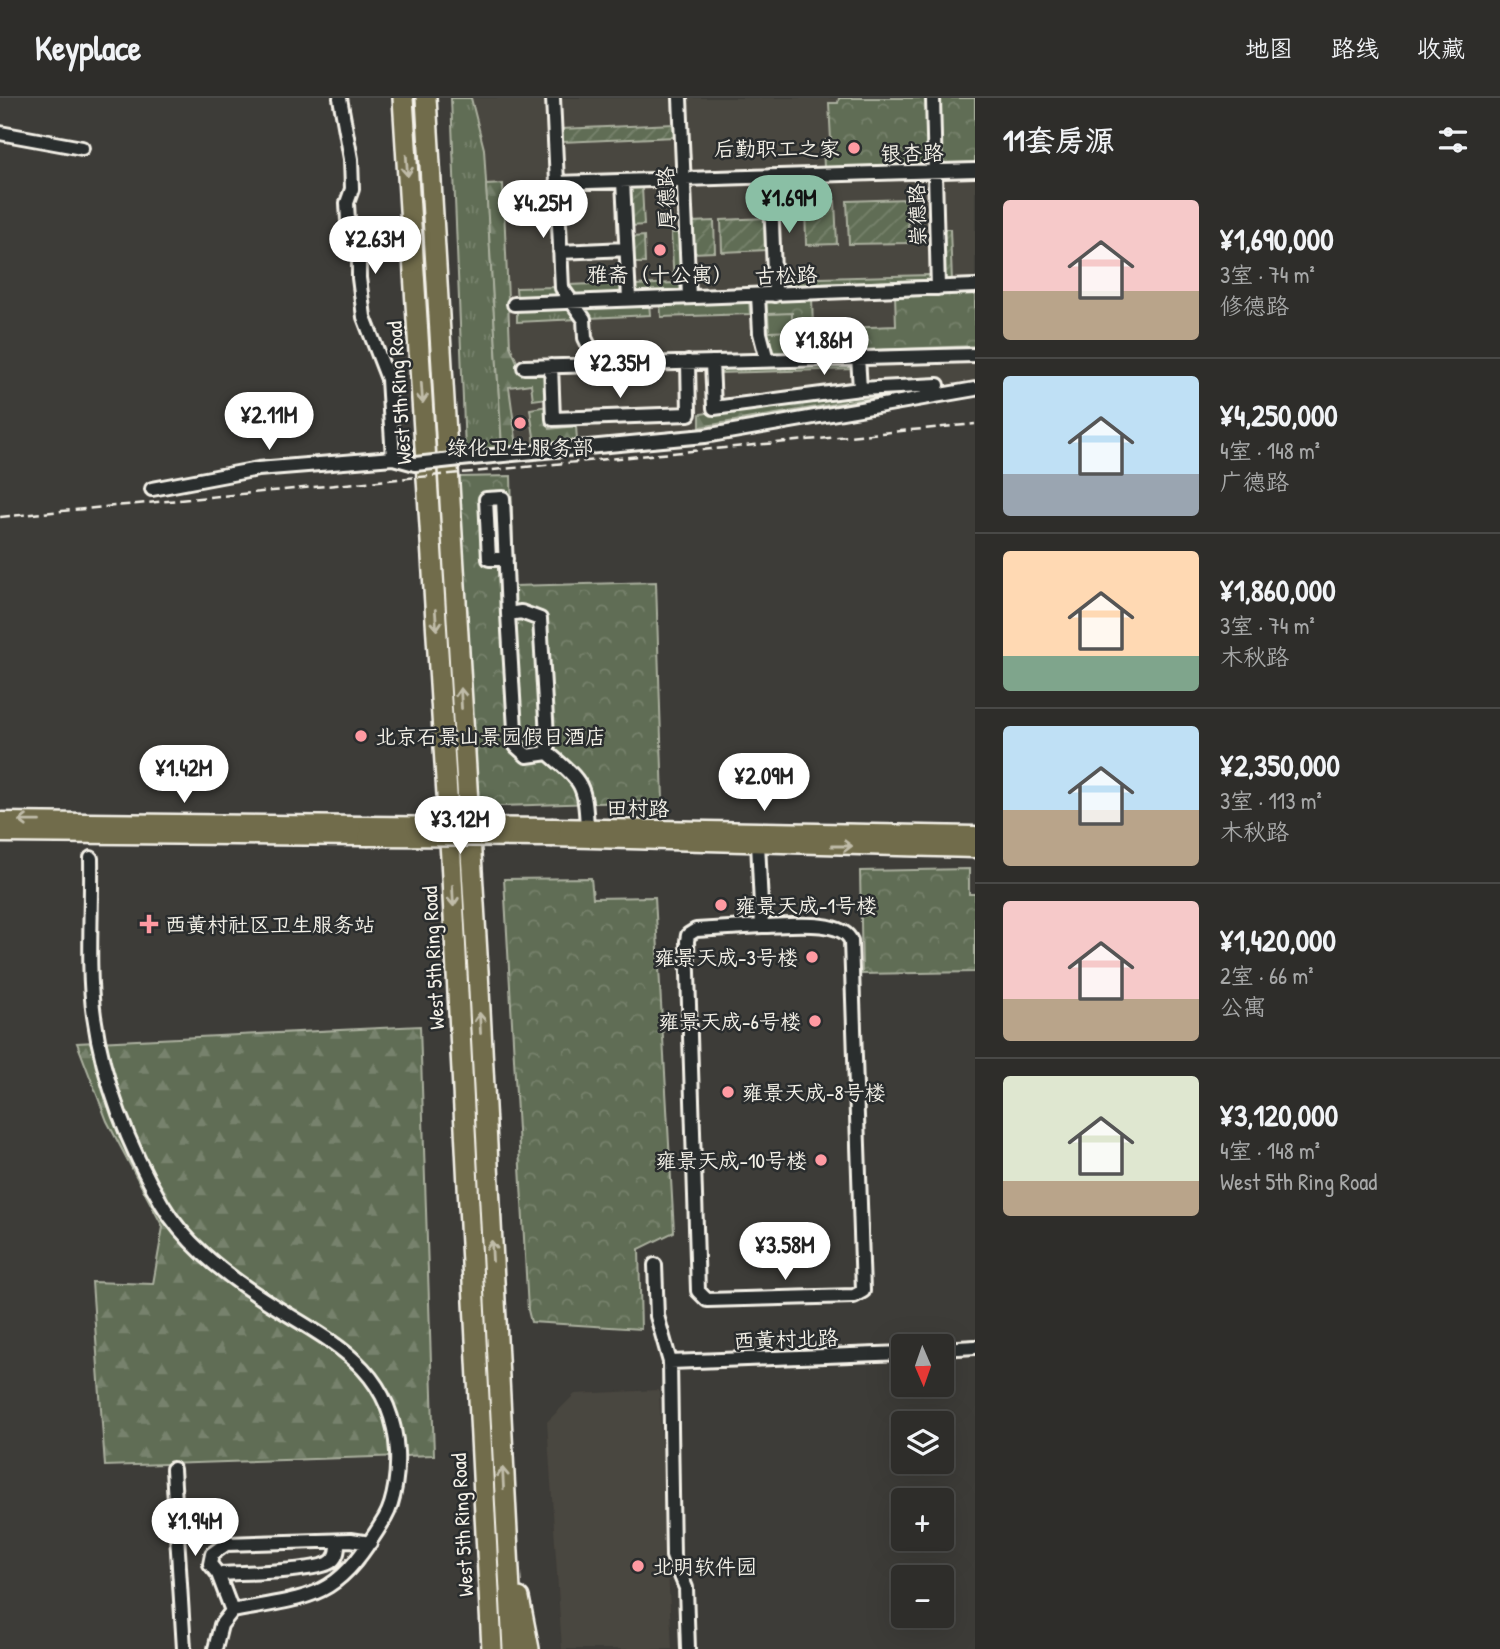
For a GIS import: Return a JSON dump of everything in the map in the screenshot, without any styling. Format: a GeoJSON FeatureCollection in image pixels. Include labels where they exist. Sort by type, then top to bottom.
{"type":"FeatureCollection","features":[{"type":"Feature","properties":{"kind":"highway","name":"West 5th Ring Road"},"geometry":{"type":"LineString","coordinates":[[403,98],[451,858],[489,1649]]}},
{"type":"Feature","properties":{"kind":"highway","name":"West 5th Ring Road"},"geometry":{"type":"LineString","coordinates":[[426,98],[478,971],[513,1649]]}},
{"type":"Feature","properties":{"kind":"highway"},"geometry":{"type":"LineString","coordinates":[[507,1546],[528,1649]]}},
{"type":"Feature","properties":{"kind":"main road"},"geometry":{"type":"LineString","coordinates":[[0,821],[553,833]]}},
{"type":"Feature","properties":{"kind":"main road","name":"田村路"},"geometry":{"type":"LineString","coordinates":[[553,833],[587,828],[975,835]]}},
{"type":"Feature","properties":{"kind":"main road"},"geometry":{"type":"LineString","coordinates":[[0,834],[367,831]]}},
{"type":"Feature","properties":{"kind":"main road","name":"田村路"},"geometry":{"type":"LineString","coordinates":[[553,833],[758,843],[975,849]]}},
{"type":"Feature","properties":{"kind":"street"},"geometry":{"type":"LineString","coordinates":[[340,98],[351,159],[352,189],[347,203],[348,221],[359,244],[363,317],[388,379],[393,458]]}},
{"type":"Feature","properties":{"kind":"street"},"geometry":{"type":"LineString","coordinates":[[553,98],[562,288],[584,318],[585,338],[598,365]]}},
{"type":"Feature","properties":{"kind":"street","name":"厚德路"},"geometry":{"type":"LineString","coordinates":[[680,98],[689,297]]}},
{"type":"Feature","properties":{"kind":"street","name":"崇德路"},"geometry":{"type":"LineString","coordinates":[[933,98],[939,288]]}},
{"type":"Feature","properties":{"kind":"street"},"geometry":{"type":"LineString","coordinates":[[0,133],[82,148]]}},
{"type":"Feature","properties":{"kind":"street","name":"银杏路"},"geometry":{"type":"LineString","coordinates":[[556,183],[975,170]]}},
{"type":"Feature","properties":{"kind":"street"},"geometry":{"type":"LineString","coordinates":[[770,176],[775,295]]}},
{"type":"Feature","properties":{"kind":"street"},"geometry":{"type":"LineString","coordinates":[[623,181],[629,299]]}},
{"type":"Feature","properties":{"kind":"street"},"geometry":{"type":"LineString","coordinates":[[560,252],[626,249]]}},
{"type":"Feature","properties":{"kind":"street","name":"古松路"},"geometry":{"type":"LineString","coordinates":[[514,304],[975,286]]}},
{"type":"Feature","properties":{"kind":"street"},"geometry":{"type":"LineString","coordinates":[[758,295],[760,333],[767,360]]}},
{"type":"Feature","properties":{"kind":"street"},"geometry":{"type":"LineString","coordinates":[[839,340],[840,357]]}},
{"type":"Feature","properties":{"kind":"street"},"geometry":{"type":"LineString","coordinates":[[524,367],[975,355]]}},
{"type":"Feature","properties":{"kind":"street"},"geometry":{"type":"LineString","coordinates":[[858,357],[860,389]]}},
{"type":"Feature","properties":{"kind":"street"},"geometry":{"type":"LineString","coordinates":[[551,366],[553,419],[690,414],[688,362]]}},
{"type":"Feature","properties":{"kind":"street"},"geometry":{"type":"LineString","coordinates":[[712,362],[714,408],[860,389],[938,385]]}},
{"type":"Feature","properties":{"kind":"street"},"geometry":{"type":"LineString","coordinates":[[152,489],[258,470],[393,458],[415,464],[705,436],[975,389]]}},
{"type":"Feature","properties":{"kind":"street"},"geometry":{"type":"LineString","coordinates":[[506,559],[516,746],[527,756],[548,753]]}},
{"type":"Feature","properties":{"kind":"street"},"geometry":{"type":"LineString","coordinates":[[508,614],[521,612],[540,619],[548,753],[573,775],[585,791],[587,828]]}},
{"type":"Feature","properties":{"kind":"street"},"geometry":{"type":"LineString","coordinates":[[758,843],[762,926]]}},
{"type":"Feature","properties":{"kind":"street"},"geometry":{"type":"LineString","coordinates":[[91,858],[94,1015],[103,1061],[130,1141],[162,1205],[186,1238],[256,1295],[344,1348],[379,1389],[391,1419],[398,1464],[389,1510],[370,1543],[345,1576],[324,1591],[232,1611],[221,1625],[215,1649]]}},
{"type":"Feature","properties":{"kind":"street"},"geometry":{"type":"LineString","coordinates":[[762,926],[833,926],[846,933],[850,941],[863,1291],[854,1296],[707,1300],[698,1291],[688,935],[696,930],[762,926]]}},
{"type":"Feature","properties":{"kind":"street"},"geometry":{"type":"LineString","coordinates":[[655,1265],[657,1316],[670,1362],[673,1556],[686,1588],[688,1649]]}},
{"type":"Feature","properties":{"kind":"street"},"geometry":{"type":"LineString","coordinates":[[954,1348],[975,1347]]}},
{"type":"Feature","properties":{"kind":"street","name":"西黄村北路"},"geometry":{"type":"LineString","coordinates":[[670,1362],[891,1353]]}},
{"type":"Feature","properties":{"kind":"street"},"geometry":{"type":"LineString","coordinates":[[173,1469],[184,1649]]}},
{"type":"Feature","properties":{"kind":"street"},"geometry":{"type":"LineString","coordinates":[[232,1611],[218,1574],[209,1559],[226,1544],[352,1540],[370,1543]]}},
{"type":"Feature","properties":{"kind":"street"},"geometry":{"type":"LineString","coordinates":[[218,1574],[310,1568],[329,1564],[337,1553],[338,1542]]}},
{"type":"Feature","properties":{"kind":"shaded area"},"geometry":{"type":"Polygon","coordinates":[[[471,98],[975,98],[975,383],[700,427],[502,447],[484,149],[471,98]]]}},
{"type":"Feature","properties":{"kind":"shaded area","name":"北明软件园"},"geometry":{"type":"Polygon","coordinates":[[[659,1390],[672,1649],[562,1649],[547,1422],[575,1394],[659,1390]]]}},
{"type":"Feature","properties":{"kind":"green space"},"geometry":{"type":"Polygon","coordinates":[[[451,98],[471,98],[484,149],[502,447],[465,450],[451,98]]]}},
{"type":"Feature","properties":{"kind":"green space"},"geometry":{"type":"Polygon","coordinates":[[[839,98],[975,98],[975,165],[824,169],[823,141],[831,140],[829,103],[838,103],[839,98]]]}},
{"type":"Feature","properties":{"kind":"green space"},"geometry":{"type":"Polygon","coordinates":[[[674,124],[675,137],[562,142],[561,129],[674,124]]]}},
{"type":"Feature","properties":{"kind":"green space"},"geometry":{"type":"Polygon","coordinates":[[[503,184],[510,346],[521,371],[546,370],[548,398],[533,400],[531,384],[509,387],[517,446],[502,447],[486,185],[503,184]]]}},
{"type":"Feature","properties":{"kind":"green space"},"geometry":{"type":"Polygon","coordinates":[[[642,187],[644,225],[631,226],[630,188],[642,187]]]}},
{"type":"Feature","properties":{"kind":"green space"},"geometry":{"type":"Polygon","coordinates":[[[907,199],[909,243],[849,244],[847,201],[907,199]]]}},
{"type":"Feature","properties":{"kind":"green space"},"geometry":{"type":"Polygon","coordinates":[[[835,201],[837,244],[806,245],[805,202],[835,201]]]}},
{"type":"Feature","properties":{"kind":"green space"},"geometry":{"type":"Polygon","coordinates":[[[766,218],[768,250],[722,252],[721,220],[766,218]]]}},
{"type":"Feature","properties":{"kind":"green space"},"geometry":{"type":"Polygon","coordinates":[[[714,221],[715,252],[693,253],[692,222],[714,221]]]}},
{"type":"Feature","properties":{"kind":"green space"},"geometry":{"type":"Polygon","coordinates":[[[940,229],[950,229],[952,281],[942,281],[940,229]]]}},
{"type":"Feature","properties":{"kind":"green space"},"geometry":{"type":"Polygon","coordinates":[[[671,233],[683,233],[685,293],[636,295],[635,285],[674,283],[671,233]]]}},
{"type":"Feature","properties":{"kind":"green space"},"geometry":{"type":"Polygon","coordinates":[[[644,236],[645,263],[634,263],[633,237],[644,236]]]}},
{"type":"Feature","properties":{"kind":"green space"},"geometry":{"type":"Polygon","coordinates":[[[929,275],[930,280],[784,285],[784,279],[929,275]]]}},
{"type":"Feature","properties":{"kind":"green space"},"geometry":{"type":"Polygon","coordinates":[[[622,283],[623,296],[576,297],[568,285],[622,283]]]}},
{"type":"Feature","properties":{"kind":"green space"},"geometry":{"type":"Polygon","coordinates":[[[555,287],[562,298],[517,299],[516,288],[555,287]]]}},
{"type":"Feature","properties":{"kind":"green space"},"geometry":{"type":"Polygon","coordinates":[[[975,292],[975,346],[770,354],[764,333],[762,299],[812,297],[813,329],[816,329],[896,326],[895,294],[975,292]]]}},
{"type":"Feature","properties":{"kind":"green space"},"geometry":{"type":"Polygon","coordinates":[[[749,300],[750,314],[661,317],[660,302],[749,300]]]}},
{"type":"Feature","properties":{"kind":"green space"},"geometry":{"type":"Polygon","coordinates":[[[649,302],[650,315],[589,318],[581,304],[649,302]]]}},
{"type":"Feature","properties":{"kind":"green space"},"geometry":{"type":"Polygon","coordinates":[[[568,305],[578,319],[517,322],[517,307],[568,305]]]}},
{"type":"Feature","properties":{"kind":"green space"},"geometry":{"type":"Polygon","coordinates":[[[792,313],[792,331],[769,332],[768,314],[792,313]]]}},
{"type":"Feature","properties":{"kind":"green space"},"geometry":{"type":"Polygon","coordinates":[[[854,361],[854,369],[718,373],[718,365],[854,361]]]}},
{"type":"Feature","properties":{"kind":"green space"},"geometry":{"type":"Polygon","coordinates":[[[933,387],[700,427],[700,414],[860,392],[933,387]]]}},
{"type":"Feature","properties":{"kind":"green space"},"geometry":{"type":"Polygon","coordinates":[[[548,406],[550,429],[576,426],[577,440],[535,444],[530,409],[548,406]]]}},
{"type":"Feature","properties":{"kind":"green space"},"geometry":{"type":"Polygon","coordinates":[[[511,476],[514,586],[656,582],[663,801],[469,807],[458,477],[511,476]]]}},
{"type":"Feature","properties":{"kind":"green space"},"geometry":{"type":"Polygon","coordinates":[[[969,869],[969,894],[975,894],[975,972],[862,974],[860,871],[969,869]]]}},
{"type":"Feature","properties":{"kind":"green space"},"geometry":{"type":"Polygon","coordinates":[[[591,878],[593,898],[655,897],[674,1232],[639,1249],[641,1329],[531,1322],[528,1310],[504,879],[591,878]]]}},
{"type":"Feature","properties":{"kind":"green space"},"geometry":{"type":"Polygon","coordinates":[[[420,1026],[434,1455],[105,1466],[92,1282],[153,1284],[163,1227],[107,1121],[77,1043],[420,1026]]]}},
{"type":"Feature","properties":{"kind":"railway"},"geometry":{"type":"LineString","coordinates":[[0,517],[975,424]]}},
{"type":"Feature","properties":{"kind":"place","name":"后勤职工之家"},"geometry":{"type":"Point","coordinates":[854,148]}},
{"type":"Feature","properties":{"kind":"place","name":"雅斋（十公寓）"},"geometry":{"type":"Point","coordinates":[660,250]}},
{"type":"Feature","properties":{"kind":"place","name":"绿化卫生服务部"},"geometry":{"type":"Point","coordinates":[520,423]}},
{"type":"Feature","properties":{"kind":"place","name":"北京石景山景园假日酒店"},"geometry":{"type":"Point","coordinates":[361,736]}},
{"type":"Feature","properties":{"kind":"place","name":"雍景天成-1号楼"},"geometry":{"type":"Point","coordinates":[721,905]}},
{"type":"Feature","properties":{"kind":"place","name":"西黄村社区卫生服务站"},"geometry":{"type":"Point","coordinates":[149,924]}},
{"type":"Feature","properties":{"kind":"place","name":"雍景天成-3号楼"},"geometry":{"type":"Point","coordinates":[812,957]}},
{"type":"Feature","properties":{"kind":"place","name":"雍景天成-6号楼"},"geometry":{"type":"Point","coordinates":[815,1021]}},
{"type":"Feature","properties":{"kind":"place","name":"雍景天成-8号楼"},"geometry":{"type":"Point","coordinates":[728,1092]}},
{"type":"Feature","properties":{"kind":"place","name":"雍景天成-10号楼"},"geometry":{"type":"Point","coordinates":[821,1160]}},
{"type":"Feature","properties":{"kind":"place","name":"北明软件园"},"geometry":{"type":"Point","coordinates":[638,1566]}}]}
